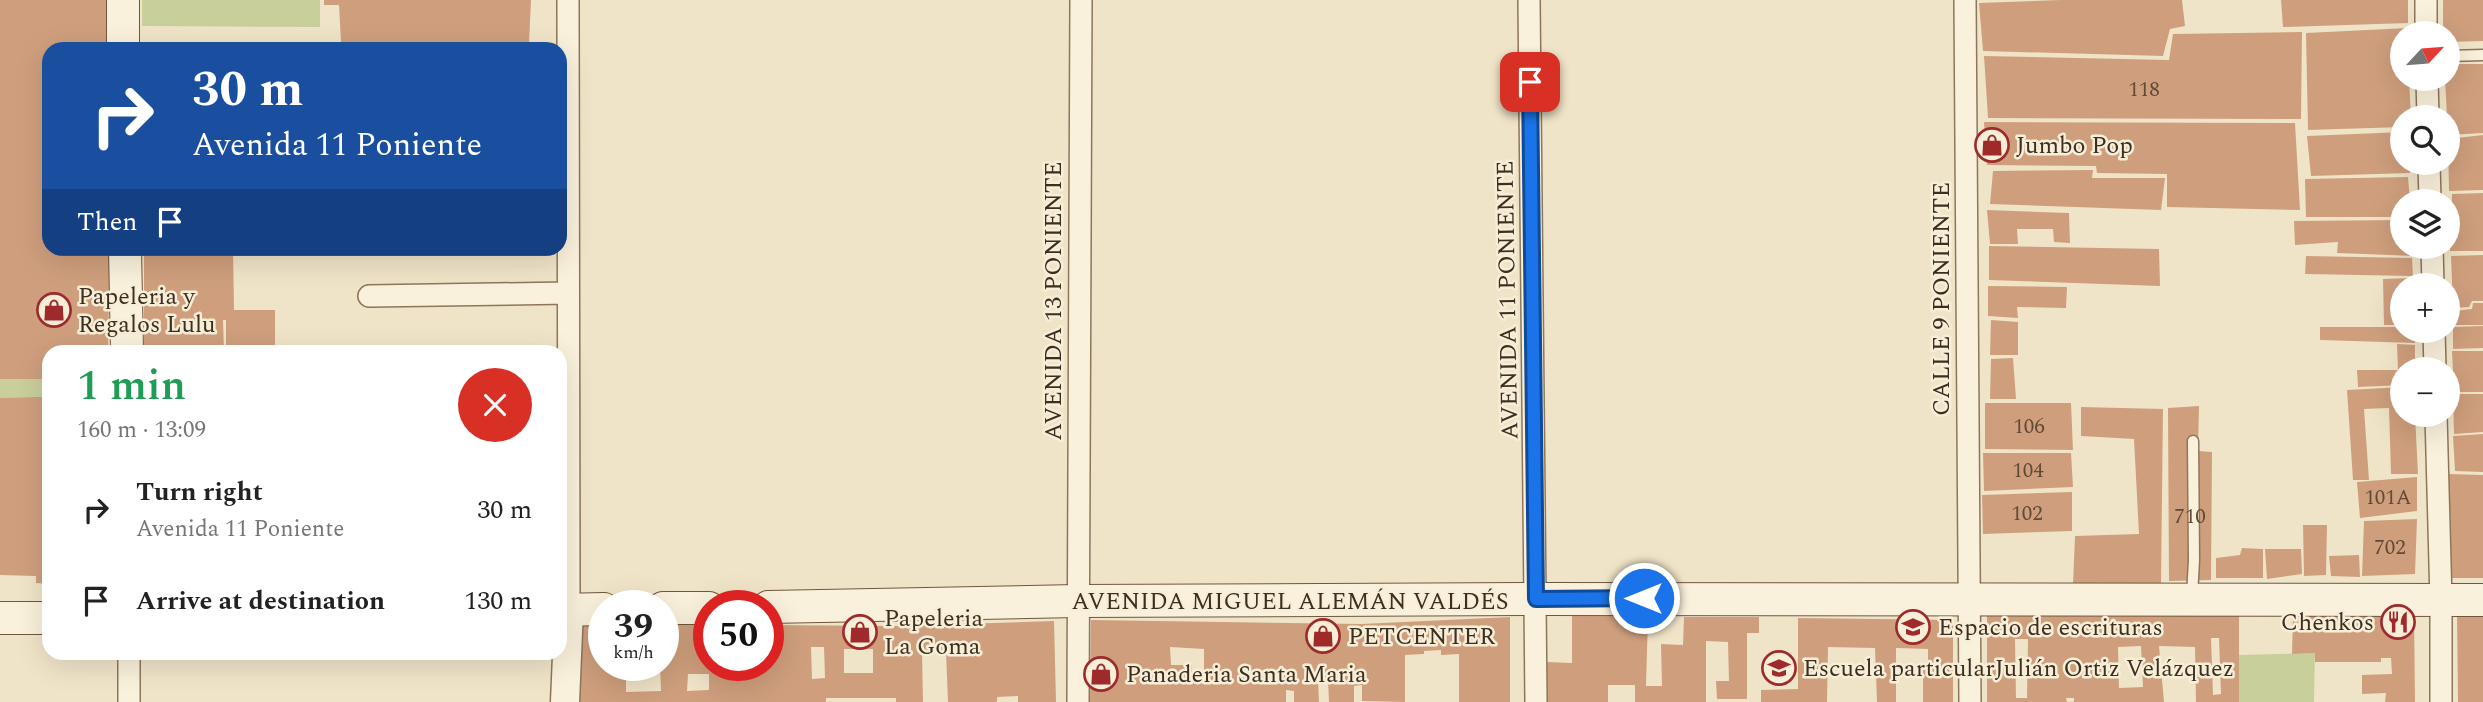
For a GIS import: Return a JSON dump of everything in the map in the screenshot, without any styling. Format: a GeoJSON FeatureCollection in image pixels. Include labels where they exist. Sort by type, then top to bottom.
{"type":"FeatureCollection","features":[{"type":"Feature","properties":{"kind":"main road"},"geometry":{"type":"LineString","coordinates":[[123,0],[123,42]]}},
{"type":"Feature","properties":{"kind":"main road"},"geometry":{"type":"LineString","coordinates":[[125,256],[127,345]]}},
{"type":"Feature","properties":{"kind":"main road","name":"AVENIDA MIGUEL ALEMÁN VALDÉS"},"geometry":{"type":"LineString","coordinates":[[784,607],[1077,601],[1536,599],[2483,600]]}},
{"type":"Feature","properties":{"kind":"main road"},"geometry":{"type":"LineString","coordinates":[[567,610],[588,609]]}},
{"type":"Feature","properties":{"kind":"main road"},"geometry":{"type":"LineString","coordinates":[[0,618],[42,618]]}},
{"type":"Feature","properties":{"kind":"street"},"geometry":{"type":"LineString","coordinates":[[567,372],[568,0]]}},
{"type":"Feature","properties":{"kind":"street","name":"AVENIDA 13 PONIENTE"},"geometry":{"type":"LineString","coordinates":[[1078,702],[1082,0]]}},
{"type":"Feature","properties":{"kind":"street","name":"AVENIDA 11 PONIENTE"},"geometry":{"type":"LineString","coordinates":[[1530,0],[1536,702]]}},
{"type":"Feature","properties":{"kind":"street","name":"CALLE 9 PONIENTE"},"geometry":{"type":"LineString","coordinates":[[1965,0],[1970,702]]}},
{"type":"Feature","properties":{"kind":"street"},"geometry":{"type":"LineString","coordinates":[[2426,0],[2426,21]]}},
{"type":"Feature","properties":{"kind":"street"},"geometry":{"type":"LineString","coordinates":[[369,296],[568,293]]}},
{"type":"Feature","properties":{"kind":"street"},"geometry":{"type":"LineString","coordinates":[[2436,427],[2441,702]]}},
{"type":"Feature","properties":{"kind":"street"},"geometry":{"type":"LineString","coordinates":[[129,660],[129,702]]}},
{"type":"Feature","properties":{"kind":"street"},"geometry":{"type":"LineString","coordinates":[[565,660],[565,702]]}},
{"type":"Feature","properties":{"kind":"lane"},"geometry":{"type":"LineString","coordinates":[[2460,56],[2483,55]]}},
{"type":"Feature","properties":{"kind":"lane"},"geometry":{"type":"LineString","coordinates":[[2191,600],[2194,560],[2193,442]]}},
{"type":"Feature","properties":{"kind":"green space"},"geometry":{"type":"Polygon","coordinates":[[[142,0],[320,0],[320,27],[142,26],[142,0]]]}},
{"type":"Feature","properties":{"kind":"green space"},"geometry":{"type":"Polygon","coordinates":[[[0,379],[42,379],[42,397],[0,398],[0,379]]]}},
{"type":"Feature","properties":{"kind":"green space"},"geometry":{"type":"Polygon","coordinates":[[[2315,653],[2314,702],[2239,702],[2239,655],[2315,653]]]}},
{"type":"Feature","properties":{"kind":"building"},"geometry":{"type":"Polygon","coordinates":[[[0,0],[108,0],[109,42],[42,42],[42,256],[110,256],[108,345],[42,345],[42,379],[0,379],[0,0]]]}},
{"type":"Feature","properties":{"kind":"building"},"geometry":{"type":"Polygon","coordinates":[[[324,0],[531,0],[529,42],[341,42],[339,5],[324,5],[324,0]]]}},
{"type":"Feature","properties":{"kind":"building"},"geometry":{"type":"Polygon","coordinates":[[[2182,0],[2185,26],[2170,29],[2163,56],[1983,51],[1979,3],[2182,0]]]}},
{"type":"Feature","properties":{"kind":"building"},"geometry":{"type":"Polygon","coordinates":[[[2281,0],[2408,0],[2408,21],[2283,27],[2281,0]]]}},
{"type":"Feature","properties":{"kind":"building"},"geometry":{"type":"Polygon","coordinates":[[[2443,0],[2483,0],[2483,41],[2460,42],[2460,21],[2443,21],[2443,0]]]}},
{"type":"Feature","properties":{"kind":"building"},"geometry":{"type":"Polygon","coordinates":[[[2390,29],[2390,91],[2410,91],[2410,105],[2390,105],[2390,127],[2308,130],[2306,33],[2390,29]]]}},
{"type":"Feature","properties":{"kind":"building"},"geometry":{"type":"Polygon","coordinates":[[[2302,32],[2301,119],[1988,118],[1984,56],[2169,60],[2173,34],[2302,32]]]}},
{"type":"Feature","properties":{"kind":"building"},"geometry":{"type":"Polygon","coordinates":[[[2460,64],[2483,64],[2483,133],[2460,134],[2460,105],[2446,105],[2446,91],[2460,91],[2460,64]]]}},
{"type":"Feature","properties":{"kind":"building"},"geometry":{"type":"Polygon","coordinates":[[[1984,122],[2295,123],[2300,210],[2167,207],[2167,174],[2097,173],[2096,166],[1987,165],[1984,122]]]}},
{"type":"Feature","properties":{"kind":"building"},"geometry":{"type":"Polygon","coordinates":[[[2390,133],[2390,174],[2311,176],[2307,136],[2390,133]]]}},
{"type":"Feature","properties":{"kind":"building"},"geometry":{"type":"Polygon","coordinates":[[[2483,135],[2483,190],[2449,189],[2449,175],[2460,175],[2460,138],[2483,135]]]}},
{"type":"Feature","properties":{"kind":"building"},"geometry":{"type":"Polygon","coordinates":[[[2093,170],[2092,178],[2165,178],[2161,210],[1990,204],[1993,171],[2093,170]]]}},
{"type":"Feature","properties":{"kind":"building"},"geometry":{"type":"Polygon","coordinates":[[[2408,177],[2409,189],[2390,189],[2390,217],[2306,217],[2305,179],[2408,177]]]}},
{"type":"Feature","properties":{"kind":"building"},"geometry":{"type":"Polygon","coordinates":[[[2483,193],[2483,251],[2460,251],[2460,194],[2483,193]]]}},
{"type":"Feature","properties":{"kind":"building"},"geometry":{"type":"Polygon","coordinates":[[[1987,210],[2069,213],[2070,243],[2054,242],[2053,229],[2017,229],[2018,244],[1990,244],[1987,210]]]}},
{"type":"Feature","properties":{"kind":"building"},"geometry":{"type":"Polygon","coordinates":[[[2390,220],[2390,255],[2337,253],[2338,242],[2295,245],[2294,221],[2390,220]]]}},
{"type":"Feature","properties":{"kind":"building"},"geometry":{"type":"Polygon","coordinates":[[[1989,246],[2159,249],[2160,286],[1989,280],[1989,246]]]}},
{"type":"Feature","properties":{"kind":"building"},"geometry":{"type":"Polygon","coordinates":[[[2483,255],[2483,301],[2472,301],[2469,307],[2460,308],[2460,273],[2452,273],[2451,259],[2460,259],[2460,256],[2483,255]]]}},
{"type":"Feature","properties":{"kind":"building"},"geometry":{"type":"Polygon","coordinates":[[[144,256],[233,256],[234,310],[275,310],[275,345],[226,345],[226,320],[223,320],[224,345],[144,345],[144,256]]]}},
{"type":"Feature","properties":{"kind":"building"},"geometry":{"type":"Polygon","coordinates":[[[2306,256],[2412,259],[2413,273],[2390,273],[2390,276],[2305,274],[2306,256]]]}},
{"type":"Feature","properties":{"kind":"building"},"geometry":{"type":"Polygon","coordinates":[[[2383,279],[2390,279],[2390,325],[2384,325],[2383,279]]]}},
{"type":"Feature","properties":{"kind":"building"},"geometry":{"type":"Polygon","coordinates":[[[1988,286],[2067,287],[2066,308],[2017,307],[2018,318],[1988,316],[1988,286]]]}},
{"type":"Feature","properties":{"kind":"building"},"geometry":{"type":"Polygon","coordinates":[[[2473,303],[2483,303],[2483,325],[2460,325],[2460,310],[2472,309],[2473,303]]]}},
{"type":"Feature","properties":{"kind":"building"},"geometry":{"type":"Polygon","coordinates":[[[1991,320],[2018,322],[2018,355],[1990,355],[1991,320]]]}},
{"type":"Feature","properties":{"kind":"building"},"geometry":{"type":"Polygon","coordinates":[[[2483,326],[2483,348],[2453,349],[2453,343],[2460,343],[2460,327],[2483,326]]]}},
{"type":"Feature","properties":{"kind":"building"},"geometry":{"type":"Polygon","coordinates":[[[2320,327],[2390,327],[2390,342],[2320,340],[2320,327]]]}},
{"type":"Feature","properties":{"kind":"building"},"geometry":{"type":"Polygon","coordinates":[[[2397,344],[2415,345],[2415,357],[2398,357],[2397,344]]]}},
{"type":"Feature","properties":{"kind":"building"},"geometry":{"type":"Polygon","coordinates":[[[2452,351],[2483,351],[2483,392],[2460,392],[2460,357],[2452,357],[2452,351]]]}},
{"type":"Feature","properties":{"kind":"building"},"geometry":{"type":"Polygon","coordinates":[[[2013,358],[2016,399],[1990,399],[1991,359],[2013,358]]]}},
{"type":"Feature","properties":{"kind":"building"},"geometry":{"type":"Polygon","coordinates":[[[2357,370],[2390,370],[2390,386],[2358,387],[2357,370]]]}},
{"type":"Feature","properties":{"kind":"building"},"geometry":{"type":"Polygon","coordinates":[[[2390,388],[2390,427],[2416,427],[2418,474],[2391,474],[2389,408],[2364,409],[2369,480],[2353,480],[2347,390],[2390,388]]]}},
{"type":"Feature","properties":{"kind":"building"},"geometry":{"type":"Polygon","coordinates":[[[2460,394],[2483,394],[2483,432],[2454,434],[2454,427],[2460,427],[2460,394]]]}},
{"type":"Feature","properties":{"kind":"building"},"geometry":{"type":"Polygon","coordinates":[[[42,397],[42,583],[36,583],[36,576],[0,575],[0,398],[42,397]]]}},
{"type":"Feature","properties":{"kind":"building"},"geometry":{"type":"Polygon","coordinates":[[[1985,403],[2071,403],[2073,450],[1985,449],[1985,403]]]}},
{"type":"Feature","properties":{"kind":"building"},"geometry":{"type":"Polygon","coordinates":[[[2199,406],[2198,451],[2212,452],[2211,580],[2169,581],[2168,408],[2199,406]]]}},
{"type":"Feature","properties":{"kind":"building"},"geometry":{"type":"Polygon","coordinates":[[[2081,407],[2163,409],[2161,583],[2073,584],[2075,536],[2139,534],[2134,439],[2081,436],[2081,407]]]}},
{"type":"Feature","properties":{"kind":"building"},"geometry":{"type":"Polygon","coordinates":[[[2483,434],[2483,472],[2455,471],[2453,436],[2483,434]]]}},
{"type":"Feature","properties":{"kind":"building"},"geometry":{"type":"Polygon","coordinates":[[[1983,453],[2071,453],[2073,487],[1984,491],[1983,453]]]}},
{"type":"Feature","properties":{"kind":"building"},"geometry":{"type":"Polygon","coordinates":[[[2448,474],[2483,475],[2483,578],[2447,578],[2448,474]]]}},
{"type":"Feature","properties":{"kind":"building"},"geometry":{"type":"Polygon","coordinates":[[[2417,477],[2417,511],[2360,518],[2357,482],[2417,477]]]}},
{"type":"Feature","properties":{"kind":"building"},"geometry":{"type":"Polygon","coordinates":[[[2072,492],[2072,531],[1983,534],[1982,495],[2072,492]]]}},
{"type":"Feature","properties":{"kind":"building"},"geometry":{"type":"Polygon","coordinates":[[[2417,519],[2415,574],[2362,576],[2364,521],[2417,519]]]}},
{"type":"Feature","properties":{"kind":"building"},"geometry":{"type":"Polygon","coordinates":[[[2303,525],[2327,525],[2326,575],[2304,576],[2303,525]]]}},
{"type":"Feature","properties":{"kind":"building"},"geometry":{"type":"Polygon","coordinates":[[[2242,548],[2263,549],[2263,578],[2216,578],[2216,558],[2240,555],[2242,548]]]}},
{"type":"Feature","properties":{"kind":"building"},"geometry":{"type":"Polygon","coordinates":[[[2265,549],[2301,549],[2302,574],[2267,579],[2265,549]]]}},
{"type":"Feature","properties":{"kind":"building"},"geometry":{"type":"Polygon","coordinates":[[[2359,555],[2360,577],[2331,576],[2329,556],[2359,555]]]}},
{"type":"Feature","properties":{"kind":"building"},"geometry":{"type":"Polygon","coordinates":[[[2483,610],[2483,702],[2458,702],[2457,611],[2483,610]]]}},
{"type":"Feature","properties":{"kind":"building"},"geometry":{"type":"Polygon","coordinates":[[[2414,611],[2415,702],[2385,702],[2386,693],[2362,694],[2362,675],[2392,674],[2391,658],[2381,658],[2381,662],[2315,662],[2315,653],[2292,654],[2293,613],[2414,611]]]}},
{"type":"Feature","properties":{"kind":"building"},"geometry":{"type":"Polygon","coordinates":[[[1987,614],[2239,614],[2239,702],[2196,702],[2195,647],[2159,646],[2164,702],[2074,702],[2074,698],[2066,698],[2067,702],[1987,702],[1987,614]],[[2211,638],[2213,695],[2221,694],[2219,638],[2211,638]],[[2015,639],[2016,698],[2027,698],[2028,639],[2015,639]],[[2141,646],[2118,647],[2119,688],[2143,687],[2141,646]]]}},
{"type":"Feature","properties":{"kind":"building"},"geometry":{"type":"Polygon","coordinates":[[[1572,615],[1648,616],[1646,686],[1662,686],[1661,644],[1683,645],[1684,617],[1759,617],[1759,633],[1747,633],[1747,699],[1717,699],[1716,681],[1729,681],[1728,642],[1706,641],[1706,702],[1635,702],[1635,685],[1608,685],[1608,702],[1545,702],[1547,662],[1572,663],[1572,615]]]}},
{"type":"Feature","properties":{"kind":"building"},"geometry":{"type":"Polygon","coordinates":[[[1510,617],[1510,702],[1459,702],[1459,654],[1441,655],[1441,650],[1405,655],[1405,702],[1362,701],[1362,685],[1354,686],[1354,702],[1329,702],[1328,680],[1324,679],[1318,680],[1319,702],[1294,702],[1294,691],[1286,690],[1286,702],[1090,702],[1091,620],[1361,624],[1510,617]],[[1170,647],[1171,665],[1192,665],[1192,675],[1204,675],[1204,649],[1170,647]]]}},
{"type":"Feature","properties":{"kind":"building"},"geometry":{"type":"Polygon","coordinates":[[[1798,618],[1953,620],[1953,702],[1923,702],[1923,666],[1928,666],[1928,649],[1896,648],[1896,702],[1877,702],[1875,648],[1828,647],[1827,702],[1761,702],[1761,690],[1798,689],[1798,618]]]}},
{"type":"Feature","properties":{"kind":"building"},"geometry":{"type":"Polygon","coordinates":[[[1054,621],[1056,702],[1018,702],[1018,696],[997,697],[997,702],[948,702],[946,651],[922,652],[923,702],[896,702],[896,698],[826,698],[826,702],[571,702],[573,625],[588,625],[588,681],[626,681],[626,692],[661,691],[661,681],[679,681],[679,624],[693,624],[693,674],[688,674],[687,691],[709,690],[709,681],[784,681],[784,625],[895,626],[1054,621]],[[811,647],[812,679],[825,678],[824,647],[811,647]],[[844,649],[844,673],[873,673],[873,649],[844,649]]]}},
{"type":"Feature","properties":{"kind":"place","name":"Jumbo Pop"},"geometry":{"type":"Point","coordinates":[1992,145]}},
{"type":"Feature","properties":{"kind":"place","name":"Papeleria y Regalos Lulu"},"geometry":{"type":"Point","coordinates":[54,310]}},
{"type":"Feature","properties":{"kind":"place","name":"Chenkos"},"geometry":{"type":"Point","coordinates":[2398,622]}},
{"type":"Feature","properties":{"kind":"place","name":"Espacio de escrituras"},"geometry":{"type":"Point","coordinates":[1913,627]}},
{"type":"Feature","properties":{"kind":"place","name":"Papeleria La Goma"},"geometry":{"type":"Point","coordinates":[860,632]}},
{"type":"Feature","properties":{"kind":"place","name":"PETCENTER"},"geometry":{"type":"Point","coordinates":[1323,636]}},
{"type":"Feature","properties":{"kind":"place","name":"Escuela particularJulián Ortiz Velázquez"},"geometry":{"type":"Point","coordinates":[1779,668]}},
{"type":"Feature","properties":{"kind":"place","name":"Panaderia Santa Maria"},"geometry":{"type":"Point","coordinates":[1101,674]}},
{"type":"Feature","properties":{"kind":"route"},"geometry":{"type":"LineString","coordinates":[[1530,82],[1536,599],[1644,598]]}}]}
